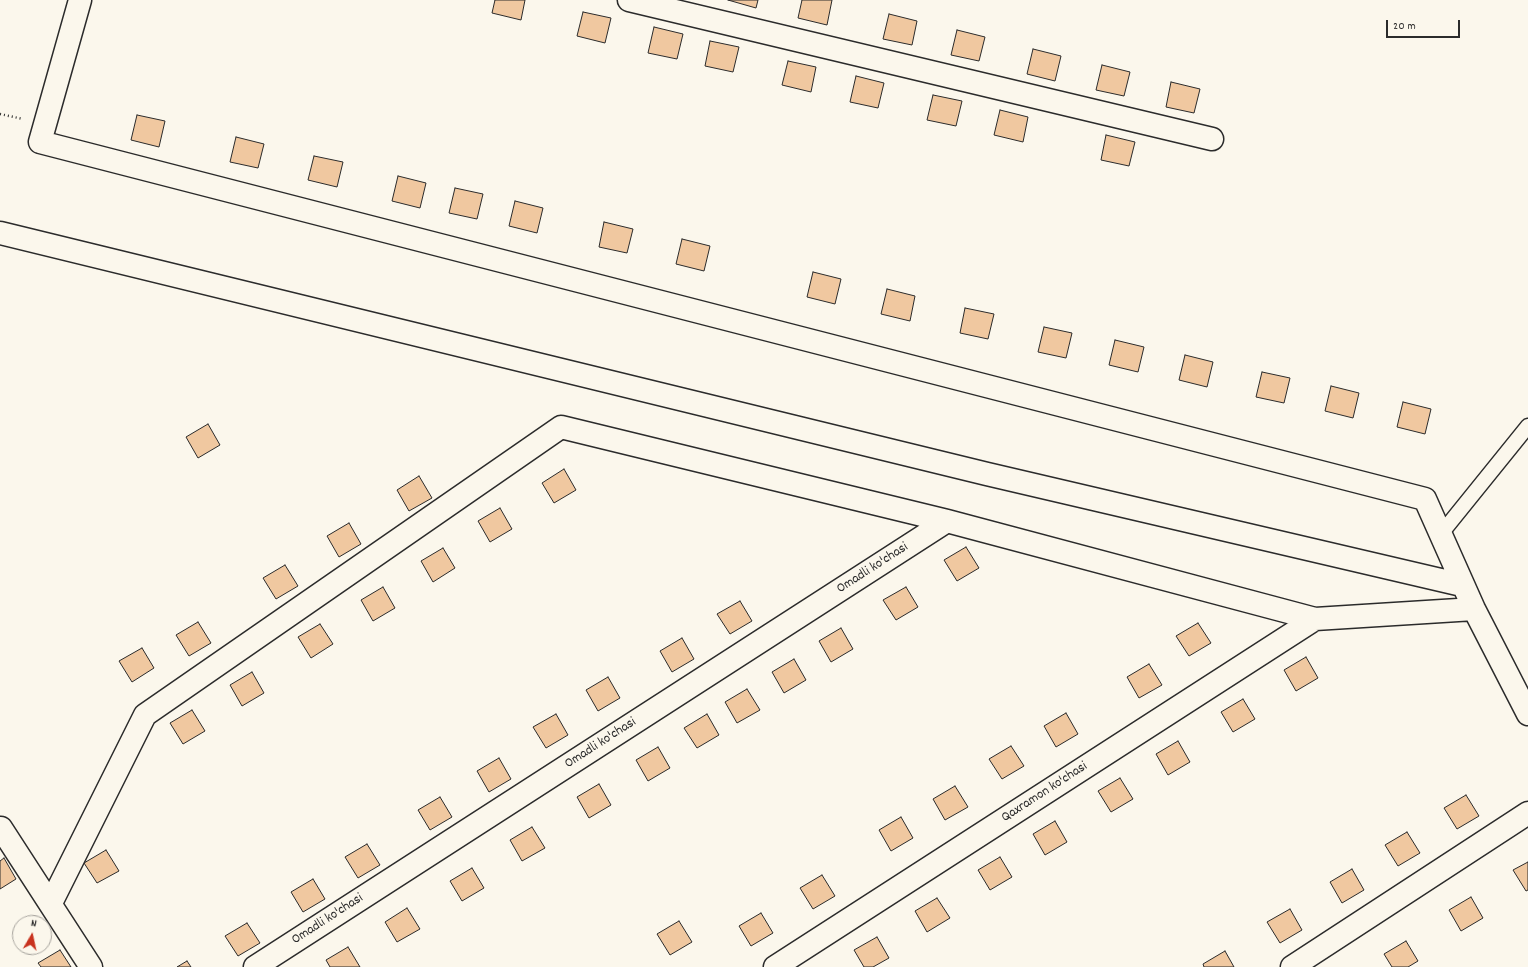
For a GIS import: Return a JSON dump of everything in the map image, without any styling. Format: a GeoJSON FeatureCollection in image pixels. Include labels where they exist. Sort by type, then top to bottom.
{"type":"FeatureCollection","features":[{"type":"Feature","properties":{"kind":"street"},"geometry":{"type":"LineString","coordinates":[[80,0],[40,142],[1425,499],[1462,585],[1528,714]]}},
{"type":"Feature","properties":{"kind":"street"},"geometry":{"type":"LineString","coordinates":[[629,0],[1212,139]]}},
{"type":"Feature","properties":{"kind":"street"},"geometry":{"type":"LineString","coordinates":[[0,233],[987,474],[1462,585]]}},
{"type":"Feature","properties":{"kind":"street"},"geometry":{"type":"LineString","coordinates":[[51,903],[144,715],[560,427],[947,521],[1314,619],[1474,609]]}},
{"type":"Feature","properties":{"kind":"street","name":"Omadli ko'chasi"},"geometry":{"type":"LineString","coordinates":[[255,967],[947,521]]}},
{"type":"Feature","properties":{"kind":"street","name":"Qaxramon ko'chasi"},"geometry":{"type":"LineString","coordinates":[[775,967],[1314,619]]}},
{"type":"Feature","properties":{"kind":"street"},"geometry":{"type":"LineString","coordinates":[[1292,967],[1528,813]]}},
{"type":"Feature","properties":{"kind":"street"},"geometry":{"type":"LineString","coordinates":[[1,828],[51,903],[91,967]]}},
{"type":"Feature","properties":{"kind":"lane"},"geometry":{"type":"LineString","coordinates":[[1440,535],[1528,426]]}},
{"type":"Feature","properties":{"kind":"building"},"geometry":{"type":"Polygon","coordinates":[[[495,0],[525,0],[521,20],[492,13],[495,0]]]}},
{"type":"Feature","properties":{"kind":"building"},"geometry":{"type":"Polygon","coordinates":[[[728,0],[758,0],[756,8],[728,0]]]}},
{"type":"Feature","properties":{"kind":"building"},"geometry":{"type":"Polygon","coordinates":[[[802,0],[832,0],[827,25],[798,18],[802,0]]]}},
{"type":"Feature","properties":{"kind":"building"},"geometry":{"type":"Polygon","coordinates":[[[583,12],[611,18],[605,43],[577,36],[583,12]]]}},
{"type":"Feature","properties":{"kind":"building"},"geometry":{"type":"Polygon","coordinates":[[[889,14],[917,21],[912,45],[883,39],[889,14]]]}},
{"type":"Feature","properties":{"kind":"building"},"geometry":{"type":"Polygon","coordinates":[[[654,27],[683,34],[677,59],[648,53],[654,27]]]}},
{"type":"Feature","properties":{"kind":"building"},"geometry":{"type":"Polygon","coordinates":[[[957,30],[985,37],[979,61],[951,55],[957,30]]]}},
{"type":"Feature","properties":{"kind":"building"},"geometry":{"type":"Polygon","coordinates":[[[710,41],[739,47],[733,72],[705,66],[710,41]]]}},
{"type":"Feature","properties":{"kind":"building"},"geometry":{"type":"Polygon","coordinates":[[[1033,49],[1061,56],[1055,81],[1027,74],[1033,49]]]}},
{"type":"Feature","properties":{"kind":"building"},"geometry":{"type":"Polygon","coordinates":[[[788,61],[816,67],[811,92],[782,85],[788,61]]]}},
{"type":"Feature","properties":{"kind":"building"},"geometry":{"type":"Polygon","coordinates":[[[1102,65],[1130,72],[1124,96],[1096,90],[1102,65]]]}},
{"type":"Feature","properties":{"kind":"building"},"geometry":{"type":"Polygon","coordinates":[[[856,76],[884,83],[878,108],[850,102],[856,76]]]}},
{"type":"Feature","properties":{"kind":"building"},"geometry":{"type":"Polygon","coordinates":[[[1171,82],[1200,89],[1194,113],[1166,107],[1171,82]]]}},
{"type":"Feature","properties":{"kind":"building"},"geometry":{"type":"Polygon","coordinates":[[[933,95],[962,101],[956,126],[927,120],[933,95]]]}},
{"type":"Feature","properties":{"kind":"building"},"geometry":{"type":"Polygon","coordinates":[[[1000,110],[1028,117],[1023,142],[994,135],[1000,110]]]}},
{"type":"Feature","properties":{"kind":"building"},"geometry":{"type":"Polygon","coordinates":[[[137,115],[165,121],[159,147],[131,140],[137,115]]]}},
{"type":"Feature","properties":{"kind":"building"},"geometry":{"type":"Polygon","coordinates":[[[1106,135],[1135,142],[1129,166],[1101,160],[1106,135]]]}},
{"type":"Feature","properties":{"kind":"building"},"geometry":{"type":"Polygon","coordinates":[[[236,137],[264,144],[258,168],[230,162],[236,137]]]}},
{"type":"Feature","properties":{"kind":"building"},"geometry":{"type":"Polygon","coordinates":[[[314,156],[343,162],[337,187],[308,180],[314,156]]]}},
{"type":"Feature","properties":{"kind":"building"},"geometry":{"type":"Polygon","coordinates":[[[398,176],[426,183],[420,208],[392,201],[398,176]]]}},
{"type":"Feature","properties":{"kind":"building"},"geometry":{"type":"Polygon","coordinates":[[[455,188],[483,194],[477,219],[449,213],[455,188]]]}},
{"type":"Feature","properties":{"kind":"building"},"geometry":{"type":"Polygon","coordinates":[[[515,201],[543,208],[537,233],[509,226],[515,201]]]}},
{"type":"Feature","properties":{"kind":"building"},"geometry":{"type":"Polygon","coordinates":[[[604,222],[633,229],[627,253],[599,247],[604,222]]]}},
{"type":"Feature","properties":{"kind":"building"},"geometry":{"type":"Polygon","coordinates":[[[682,239],[710,246],[704,271],[676,264],[682,239]]]}},
{"type":"Feature","properties":{"kind":"building"},"geometry":{"type":"Polygon","coordinates":[[[813,272],[841,279],[835,304],[807,297],[813,272]]]}},
{"type":"Feature","properties":{"kind":"building"},"geometry":{"type":"Polygon","coordinates":[[[887,289],[915,296],[910,321],[881,314],[887,289]]]}},
{"type":"Feature","properties":{"kind":"building"},"geometry":{"type":"Polygon","coordinates":[[[965,308],[994,314],[988,339],[960,333],[965,308]]]}},
{"type":"Feature","properties":{"kind":"building"},"geometry":{"type":"Polygon","coordinates":[[[1044,327],[1072,333],[1066,358],[1038,352],[1044,327]]]}},
{"type":"Feature","properties":{"kind":"building"},"geometry":{"type":"Polygon","coordinates":[[[1115,340],[1144,347],[1138,372],[1109,365],[1115,340]]]}},
{"type":"Feature","properties":{"kind":"building"},"geometry":{"type":"Polygon","coordinates":[[[1185,355],[1213,362],[1207,387],[1179,380],[1185,355]]]}},
{"type":"Feature","properties":{"kind":"building"},"geometry":{"type":"Polygon","coordinates":[[[1262,372],[1290,378],[1284,403],[1256,397],[1262,372]]]}},
{"type":"Feature","properties":{"kind":"building"},"geometry":{"type":"Polygon","coordinates":[[[1331,386],[1359,393],[1353,418],[1325,411],[1331,386]]]}},
{"type":"Feature","properties":{"kind":"building"},"geometry":{"type":"Polygon","coordinates":[[[1403,402],[1431,409],[1425,434],[1397,427],[1403,402]]]}},
{"type":"Feature","properties":{"kind":"building"},"geometry":{"type":"Polygon","coordinates":[[[208,424],[220,445],[198,458],[186,437],[208,424]]]}},
{"type":"Feature","properties":{"kind":"building"},"geometry":{"type":"Polygon","coordinates":[[[564,469],[576,490],[554,503],[542,483],[564,469]]]}},
{"type":"Feature","properties":{"kind":"building"},"geometry":{"type":"Polygon","coordinates":[[[419,476],[432,498],[409,511],[397,490],[419,476]]]}},
{"type":"Feature","properties":{"kind":"building"},"geometry":{"type":"Polygon","coordinates":[[[500,508],[512,529],[490,542],[478,521],[500,508]]]}},
{"type":"Feature","properties":{"kind":"building"},"geometry":{"type":"Polygon","coordinates":[[[349,523],[361,544],[339,557],[327,536],[349,523]]]}},
{"type":"Feature","properties":{"kind":"building"},"geometry":{"type":"Polygon","coordinates":[[[966,547],[979,568],[957,581],[944,560],[966,547]]]}},
{"type":"Feature","properties":{"kind":"building"},"geometry":{"type":"Polygon","coordinates":[[[443,548],[455,568],[433,582],[421,561],[443,548]]]}},
{"type":"Feature","properties":{"kind":"building"},"geometry":{"type":"Polygon","coordinates":[[[285,565],[298,586],[276,599],[263,578],[285,565]]]}},
{"type":"Feature","properties":{"kind":"building"},"geometry":{"type":"Polygon","coordinates":[[[383,587],[395,608],[373,621],[361,600],[383,587]]]}},
{"type":"Feature","properties":{"kind":"building"},"geometry":{"type":"Polygon","coordinates":[[[906,587],[918,607],[896,620],[883,600],[906,587]]]}},
{"type":"Feature","properties":{"kind":"building"},"geometry":{"type":"Polygon","coordinates":[[[740,601],[752,621],[730,634],[717,614],[740,601]]]}},
{"type":"Feature","properties":{"kind":"building"},"geometry":{"type":"Polygon","coordinates":[[[198,622],[211,643],[189,656],[176,635],[198,622]]]}},
{"type":"Feature","properties":{"kind":"building"},"geometry":{"type":"Polygon","coordinates":[[[1198,623],[1211,643],[1189,656],[1176,636],[1198,623]]]}},
{"type":"Feature","properties":{"kind":"building"},"geometry":{"type":"Polygon","coordinates":[[[320,624],[333,644],[311,658],[298,637],[320,624]]]}},
{"type":"Feature","properties":{"kind":"building"},"geometry":{"type":"Polygon","coordinates":[[[841,628],[853,649],[831,662],[819,641],[841,628]]]}},
{"type":"Feature","properties":{"kind":"building"},"geometry":{"type":"Polygon","coordinates":[[[682,638],[694,659],[672,672],[660,651],[682,638]]]}},
{"type":"Feature","properties":{"kind":"building"},"geometry":{"type":"Polygon","coordinates":[[[142,648],[154,668],[132,682],[119,661],[142,648]]]}},
{"type":"Feature","properties":{"kind":"building"},"geometry":{"type":"Polygon","coordinates":[[[1306,657],[1318,678],[1296,691],[1284,670],[1306,657]]]}},
{"type":"Feature","properties":{"kind":"building"},"geometry":{"type":"Polygon","coordinates":[[[794,659],[806,680],[784,693],[772,672],[794,659]]]}},
{"type":"Feature","properties":{"kind":"building"},"geometry":{"type":"Polygon","coordinates":[[[1149,664],[1162,685],[1139,698],[1127,677],[1149,664]]]}},
{"type":"Feature","properties":{"kind":"building"},"geometry":{"type":"Polygon","coordinates":[[[252,672],[264,693],[242,706],[230,685],[252,672]]]}},
{"type":"Feature","properties":{"kind":"building"},"geometry":{"type":"Polygon","coordinates":[[[608,677],[620,698],[598,711],[586,690],[608,677]]]}},
{"type":"Feature","properties":{"kind":"building"},"geometry":{"type":"Polygon","coordinates":[[[747,689],[760,710],[737,723],[725,702],[747,689]]]}},
{"type":"Feature","properties":{"kind":"building"},"geometry":{"type":"Polygon","coordinates":[[[1243,699],[1255,719],[1233,732],[1221,712],[1243,699]]]}},
{"type":"Feature","properties":{"kind":"building"},"geometry":{"type":"Polygon","coordinates":[[[192,710],[205,731],[183,744],[170,723],[192,710]]]}},
{"type":"Feature","properties":{"kind":"building"},"geometry":{"type":"Polygon","coordinates":[[[1066,713],[1078,734],[1056,747],[1044,726],[1066,713]]]}},
{"type":"Feature","properties":{"kind":"building"},"geometry":{"type":"Polygon","coordinates":[[[556,714],[568,735],[546,748],[533,727],[556,714]]]}},
{"type":"Feature","properties":{"kind":"building"},"geometry":{"type":"Polygon","coordinates":[[[707,714],[719,735],[697,748],[684,728],[707,714]]]}},
{"type":"Feature","properties":{"kind":"building"},"geometry":{"type":"Polygon","coordinates":[[[1178,741],[1190,762],[1168,775],[1156,754],[1178,741]]]}},
{"type":"Feature","properties":{"kind":"building"},"geometry":{"type":"Polygon","coordinates":[[[1011,746],[1024,766],[1002,779],[989,759],[1011,746]]]}},
{"type":"Feature","properties":{"kind":"building"},"geometry":{"type":"Polygon","coordinates":[[[658,747],[670,768],[648,781],[636,760],[658,747]]]}},
{"type":"Feature","properties":{"kind":"building"},"geometry":{"type":"Polygon","coordinates":[[[499,758],[511,779],[489,792],[477,771],[499,758]]]}},
{"type":"Feature","properties":{"kind":"building"},"geometry":{"type":"Polygon","coordinates":[[[1120,778],[1133,799],[1111,812],[1098,791],[1120,778]]]}},
{"type":"Feature","properties":{"kind":"building"},"geometry":{"type":"Polygon","coordinates":[[[599,784],[611,805],[589,818],[577,797],[599,784]]]}},
{"type":"Feature","properties":{"kind":"building"},"geometry":{"type":"Polygon","coordinates":[[[955,786],[968,807],[945,820],[933,799],[955,786]]]}},
{"type":"Feature","properties":{"kind":"building"},"geometry":{"type":"Polygon","coordinates":[[[1466,795],[1479,816],[1457,829],[1444,808],[1466,795]]]}},
{"type":"Feature","properties":{"kind":"building"},"geometry":{"type":"Polygon","coordinates":[[[440,797],[452,817],[430,830],[418,810],[440,797]]]}},
{"type":"Feature","properties":{"kind":"building"},"geometry":{"type":"Polygon","coordinates":[[[901,817],[913,838],[891,851],[879,830],[901,817]]]}},
{"type":"Feature","properties":{"kind":"building"},"geometry":{"type":"Polygon","coordinates":[[[1055,821],[1067,842],[1045,855],[1033,834],[1055,821]]]}},
{"type":"Feature","properties":{"kind":"building"},"geometry":{"type":"Polygon","coordinates":[[[532,827],[545,848],[522,861],[510,840],[532,827]]]}},
{"type":"Feature","properties":{"kind":"building"},"geometry":{"type":"Polygon","coordinates":[[[1407,832],[1420,853],[1398,866],[1385,845],[1407,832]]]}},
{"type":"Feature","properties":{"kind":"building"},"geometry":{"type":"Polygon","coordinates":[[[367,844],[380,865],[358,878],[345,857],[367,844]]]}},
{"type":"Feature","properties":{"kind":"building"},"geometry":{"type":"Polygon","coordinates":[[[106,850],[119,871],[97,883],[84,863],[106,850]]]}},
{"type":"Feature","properties":{"kind":"building"},"geometry":{"type":"Polygon","coordinates":[[[1000,857],[1012,877],[990,890],[978,870],[1000,857]]]}},
{"type":"Feature","properties":{"kind":"building"},"geometry":{"type":"Polygon","coordinates":[[[4,858],[16,879],[0,889],[0,861],[4,858]]]}},
{"type":"Feature","properties":{"kind":"building"},"geometry":{"type":"Polygon","coordinates":[[[1528,862],[1528,890],[1526,891],[1513,870],[1528,862]]]}},
{"type":"Feature","properties":{"kind":"building"},"geometry":{"type":"Polygon","coordinates":[[[472,868],[484,888],[462,901],[450,881],[472,868]]]}},
{"type":"Feature","properties":{"kind":"building"},"geometry":{"type":"Polygon","coordinates":[[[1352,869],[1364,890],[1342,903],[1330,882],[1352,869]]]}},
{"type":"Feature","properties":{"kind":"building"},"geometry":{"type":"Polygon","coordinates":[[[822,875],[835,896],[813,909],[800,888],[822,875]]]}},
{"type":"Feature","properties":{"kind":"building"},"geometry":{"type":"Polygon","coordinates":[[[313,879],[325,899],[303,912],[291,892],[313,879]]]}},
{"type":"Feature","properties":{"kind":"building"},"geometry":{"type":"Polygon","coordinates":[[[1471,897],[1483,918],[1461,931],[1449,910],[1471,897]]]}},
{"type":"Feature","properties":{"kind":"building"},"geometry":{"type":"Polygon","coordinates":[[[937,898],[950,918],[927,932],[915,911],[937,898]]]}},
{"type":"Feature","properties":{"kind":"building"},"geometry":{"type":"Polygon","coordinates":[[[407,908],[420,929],[397,942],[385,922],[407,908]]]}},
{"type":"Feature","properties":{"kind":"building"},"geometry":{"type":"Polygon","coordinates":[[[1290,909],[1302,930],[1280,943],[1267,922],[1290,909]]]}},
{"type":"Feature","properties":{"kind":"building"},"geometry":{"type":"Polygon","coordinates":[[[761,913],[773,933],[751,946],[739,926],[761,913]]]}},
{"type":"Feature","properties":{"kind":"building"},"geometry":{"type":"Polygon","coordinates":[[[679,921],[692,942],[670,955],[657,934],[679,921]]]}},
{"type":"Feature","properties":{"kind":"building"},"geometry":{"type":"Polygon","coordinates":[[[247,923],[260,943],[238,956],[225,936],[247,923]]]}},
{"type":"Feature","properties":{"kind":"building"},"geometry":{"type":"Polygon","coordinates":[[[877,937],[889,958],[873,967],[864,967],[854,950],[877,937]]]}},
{"type":"Feature","properties":{"kind":"building"},"geometry":{"type":"Polygon","coordinates":[[[1406,941],[1418,961],[1408,967],[1392,967],[1384,954],[1406,941]]]}},
{"type":"Feature","properties":{"kind":"building"},"geometry":{"type":"Polygon","coordinates":[[[348,947],[360,967],[330,967],[326,960],[348,947]]]}},
{"type":"Feature","properties":{"kind":"building"},"geometry":{"type":"Polygon","coordinates":[[[60,950],[71,967],[41,967],[38,963],[60,950]]]}},
{"type":"Feature","properties":{"kind":"building"},"geometry":{"type":"Polygon","coordinates":[[[1225,951],[1234,967],[1204,967],[1203,964],[1225,951]]]}},
{"type":"Feature","properties":{"kind":"building"},"geometry":{"type":"Polygon","coordinates":[[[187,961],[191,967],[177,967],[187,961]]]}}]}
